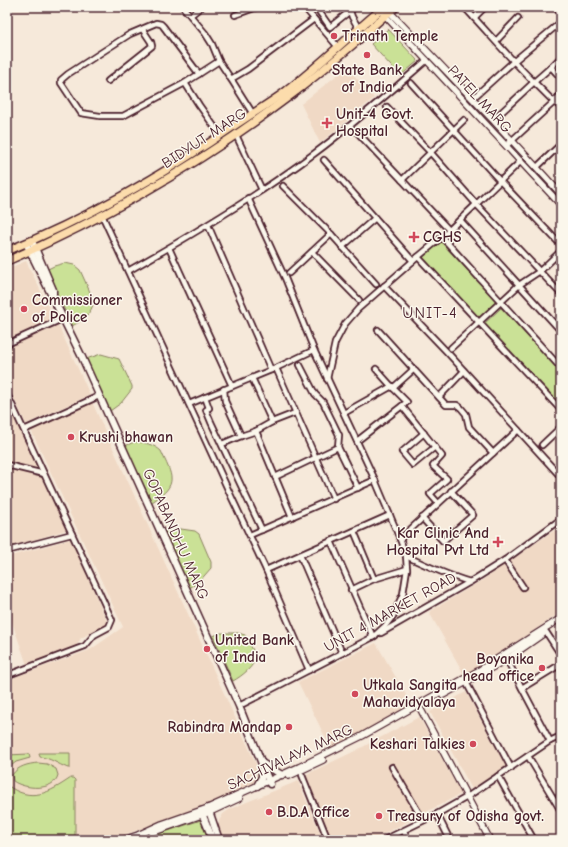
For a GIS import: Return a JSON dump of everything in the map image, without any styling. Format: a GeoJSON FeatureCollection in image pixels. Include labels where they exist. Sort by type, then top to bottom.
{"type":"FeatureCollection","features":[{"type":"Feature","properties":{"kind":"main road","name":"BIDYUT MARG"},"geometry":{"type":"LineString","coordinates":[[7,251],[87,215],[188,157],[285,92],[360,29],[387,10]]}},
{"type":"Feature","properties":{"kind":"main road","name":"BIDYUT MARG"},"geometry":{"type":"LineString","coordinates":[[7,261],[102,215],[152,188],[236,135],[298,90],[387,10]]}},
{"type":"Feature","properties":{"kind":"main road"},"geometry":{"type":"LineString","coordinates":[[148,180],[152,188]]}},
{"type":"Feature","properties":{"kind":"main road","name":"GOPABANDHU MARG"},"geometry":{"type":"LineString","coordinates":[[29,242],[53,290],[53,296],[239,706],[269,782]]}},
{"type":"Feature","properties":{"kind":"main road"},"geometry":{"type":"LineString","coordinates":[[262,763],[282,775]]}},
{"type":"Feature","properties":{"kind":"main road"},"geometry":{"type":"LineString","coordinates":[[257,786],[262,777],[262,763]]}},
{"type":"Feature","properties":{"kind":"main road"},"geometry":{"type":"LineString","coordinates":[[209,810],[219,840]]}},
{"type":"Feature","properties":{"kind":"main road"},"geometry":{"type":"LineString","coordinates":[[202,813],[213,840]]}},
{"type":"Feature","properties":{"kind":"street"},"geometry":{"type":"LineString","coordinates":[[183,7],[209,39],[219,62],[253,114]]}},
{"type":"Feature","properties":{"kind":"street"},"geometry":{"type":"LineString","coordinates":[[191,15],[201,7]]}},
{"type":"Feature","properties":{"kind":"street"},"geometry":{"type":"LineString","coordinates":[[235,15],[257,7]]}},
{"type":"Feature","properties":{"kind":"street"},"geometry":{"type":"LineString","coordinates":[[304,7],[338,47]]}},
{"type":"Feature","properties":{"kind":"street"},"geometry":{"type":"LineString","coordinates":[[316,7],[330,27],[355,7]]}},
{"type":"Feature","properties":{"kind":"street"},"geometry":{"type":"LineString","coordinates":[[464,7],[496,41],[513,62],[561,107]]}},
{"type":"Feature","properties":{"kind":"street"},"geometry":{"type":"LineString","coordinates":[[474,18],[485,7]]}},
{"type":"Feature","properties":{"kind":"street"},"geometry":{"type":"LineString","coordinates":[[555,7],[561,13]]}},
{"type":"Feature","properties":{"kind":"street","name":"PATEL MARG"},"geometry":{"type":"LineString","coordinates":[[387,10],[426,60],[507,145],[561,205]]}},
{"type":"Feature","properties":{"kind":"street","name":"PATEL MARG"},"geometry":{"type":"LineString","coordinates":[[387,10],[560,191]]}},
{"type":"Feature","properties":{"kind":"street"},"geometry":{"type":"LineString","coordinates":[[350,11],[360,29]]}},
{"type":"Feature","properties":{"kind":"street"},"geometry":{"type":"LineString","coordinates":[[496,41],[518,18]]}},
{"type":"Feature","properties":{"kind":"street"},"geometry":{"type":"LineString","coordinates":[[231,79],[248,69],[314,19]]}},
{"type":"Feature","properties":{"kind":"street"},"geometry":{"type":"LineString","coordinates":[[472,98],[561,22]]}},
{"type":"Feature","properties":{"kind":"street"},"geometry":{"type":"LineString","coordinates":[[199,74],[161,24],[156,23],[130,34],[68,74],[61,80],[61,83],[78,111],[83,114],[123,116],[130,114],[185,83],[219,62]]}},
{"type":"Feature","properties":{"kind":"street"},"geometry":{"type":"LineString","coordinates":[[108,81],[152,46],[151,42],[142,30]]}},
{"type":"Feature","properties":{"kind":"street"},"geometry":{"type":"LineString","coordinates":[[493,120],[561,57]]}},
{"type":"Feature","properties":{"kind":"street"},"geometry":{"type":"LineString","coordinates":[[128,271],[208,225],[262,190],[316,152],[426,60]]}},
{"type":"Feature","properties":{"kind":"street"},"geometry":{"type":"LineString","coordinates":[[551,66],[561,78]]}},
{"type":"Feature","properties":{"kind":"street"},"geometry":{"type":"LineString","coordinates":[[185,83],[198,105],[221,136]]}},
{"type":"Feature","properties":{"kind":"street"},"geometry":{"type":"LineString","coordinates":[[411,83],[454,128],[500,181],[561,245]]}},
{"type":"Feature","properties":{"kind":"street"},"geometry":{"type":"LineString","coordinates":[[507,145],[561,94]]}},
{"type":"Feature","properties":{"kind":"street"},"geometry":{"type":"LineString","coordinates":[[387,107],[561,294]]}},
{"type":"Feature","properties":{"kind":"street"},"geometry":{"type":"LineString","coordinates":[[402,180],[431,153],[454,128],[464,120]]}},
{"type":"Feature","properties":{"kind":"street"},"geometry":{"type":"LineString","coordinates":[[357,132],[449,230]]}},
{"type":"Feature","properties":{"kind":"street"},"geometry":{"type":"LineString","coordinates":[[236,135],[262,190]]}},
{"type":"Feature","properties":{"kind":"street"},"geometry":{"type":"LineString","coordinates":[[537,167],[561,144]]}},
{"type":"Feature","properties":{"kind":"street"},"geometry":{"type":"LineString","coordinates":[[324,160],[374,219],[413,261]]}},
{"type":"Feature","properties":{"kind":"street"},"geometry":{"type":"LineString","coordinates":[[327,379],[335,343],[345,324],[358,309],[442,237],[477,205],[521,161]]}},
{"type":"Feature","properties":{"kind":"street"},"geometry":{"type":"LineString","coordinates":[[283,186],[331,234],[376,284]]}},
{"type":"Feature","properties":{"kind":"street"},"geometry":{"type":"LineString","coordinates":[[248,198],[285,278],[327,379],[375,480],[406,556],[407,569],[403,594],[393,616],[373,637],[331,541]]}},
{"type":"Feature","properties":{"kind":"street"},"geometry":{"type":"LineString","coordinates":[[102,215],[266,570],[309,670]]}},
{"type":"Feature","properties":{"kind":"street"},"geometry":{"type":"LineString","coordinates":[[342,247],[374,219]]}},
{"type":"Feature","properties":{"kind":"street"},"geometry":{"type":"LineString","coordinates":[[460,220],[561,331]]}},
{"type":"Feature","properties":{"kind":"street"},"geometry":{"type":"LineString","coordinates":[[208,225],[334,499]]}},
{"type":"Feature","properties":{"kind":"street"},"geometry":{"type":"LineString","coordinates":[[289,273],[331,234]]}},
{"type":"Feature","properties":{"kind":"street"},"geometry":{"type":"LineString","coordinates":[[442,237],[561,368]]}},
{"type":"Feature","properties":{"kind":"street"},"geometry":{"type":"LineString","coordinates":[[169,248],[232,386]]}},
{"type":"Feature","properties":{"kind":"street"},"geometry":{"type":"LineString","coordinates":[[451,348],[519,285],[540,271],[561,250]]}},
{"type":"Feature","properties":{"kind":"street"},"geometry":{"type":"LineString","coordinates":[[312,252],[359,300]]}},
{"type":"Feature","properties":{"kind":"street"},"geometry":{"type":"LineString","coordinates":[[418,257],[561,410]]}},
{"type":"Feature","properties":{"kind":"street"},"geometry":{"type":"LineString","coordinates":[[384,286],[561,477]]}},
{"type":"Feature","properties":{"kind":"street"},"geometry":{"type":"LineString","coordinates":[[7,344],[64,318]]}},
{"type":"Feature","properties":{"kind":"street"},"geometry":{"type":"LineString","coordinates":[[378,330],[446,405],[457,405],[464,411],[469,427],[493,453]]}},
{"type":"Feature","properties":{"kind":"street"},"geometry":{"type":"LineString","coordinates":[[189,404],[314,350]]}},
{"type":"Feature","properties":{"kind":"street"},"geometry":{"type":"LineString","coordinates":[[300,365],[315,394],[323,402],[336,428],[339,435],[338,447],[358,488]]}},
{"type":"Feature","properties":{"kind":"street"},"geometry":{"type":"LineString","coordinates":[[357,441],[406,402],[376,369]]}},
{"type":"Feature","properties":{"kind":"street"},"geometry":{"type":"LineString","coordinates":[[344,413],[392,387],[414,369]]}},
{"type":"Feature","properties":{"kind":"street"},"geometry":{"type":"LineString","coordinates":[[439,396],[464,371]]}},
{"type":"Feature","properties":{"kind":"street"},"geometry":{"type":"LineString","coordinates":[[252,378],[272,422]]}},
{"type":"Feature","properties":{"kind":"street"},"geometry":{"type":"LineString","coordinates":[[224,389],[225,401],[241,436]]}},
{"type":"Feature","properties":{"kind":"street"},"geometry":{"type":"LineString","coordinates":[[7,394],[112,620],[109,627],[94,635],[85,646],[11,674],[7,674]]}},
{"type":"Feature","properties":{"kind":"street"},"geometry":{"type":"LineString","coordinates":[[24,430],[99,396]]}},
{"type":"Feature","properties":{"kind":"street"},"geometry":{"type":"LineString","coordinates":[[205,397],[209,408],[206,410],[262,530]]}},
{"type":"Feature","properties":{"kind":"street"},"geometry":{"type":"LineString","coordinates":[[402,406],[442,456],[433,466],[447,479],[430,494],[438,503]]}},
{"type":"Feature","properties":{"kind":"street"},"geometry":{"type":"LineString","coordinates":[[222,444],[256,431],[272,422],[295,413]]}},
{"type":"Feature","properties":{"kind":"street"},"geometry":{"type":"LineString","coordinates":[[542,445],[561,427]]}},
{"type":"Feature","properties":{"kind":"street"},"geometry":{"type":"LineString","coordinates":[[400,539],[518,430]]}},
{"type":"Feature","properties":{"kind":"street"},"geometry":{"type":"LineString","coordinates":[[256,431],[292,517]]}},
{"type":"Feature","properties":{"kind":"street"},"geometry":{"type":"LineString","coordinates":[[424,433],[402,452],[413,465],[435,447]]}},
{"type":"Feature","properties":{"kind":"street"},"geometry":{"type":"LineString","coordinates":[[275,477],[338,447]]}},
{"type":"Feature","properties":{"kind":"street"},"geometry":{"type":"LineString","coordinates":[[7,465],[44,474]]}},
{"type":"Feature","properties":{"kind":"street"},"geometry":{"type":"LineString","coordinates":[[250,535],[375,480]]}},
{"type":"Feature","properties":{"kind":"street"},"geometry":{"type":"LineString","coordinates":[[422,518],[444,541],[472,515],[451,491]]}},
{"type":"Feature","properties":{"kind":"street"},"geometry":{"type":"LineString","coordinates":[[266,570],[390,515]]}},
{"type":"Feature","properties":{"kind":"street","name":"UNIT 4 MARKET ROAD"},"geometry":{"type":"LineString","coordinates":[[239,706],[373,637],[470,582],[505,560],[561,519]]}},
{"type":"Feature","properties":{"kind":"street"},"geometry":{"type":"LineString","coordinates":[[354,531],[374,579]]}},
{"type":"Feature","properties":{"kind":"street"},"geometry":{"type":"LineString","coordinates":[[7,551],[72,534]]}},
{"type":"Feature","properties":{"kind":"street"},"geometry":{"type":"LineString","coordinates":[[300,555],[342,653]]}},
{"type":"Feature","properties":{"kind":"street"},"geometry":{"type":"LineString","coordinates":[[406,556],[431,569],[470,582]]}},
{"type":"Feature","properties":{"kind":"street"},"geometry":{"type":"LineString","coordinates":[[505,560],[523,587]]}},
{"type":"Feature","properties":{"kind":"street"},"geometry":{"type":"LineString","coordinates":[[352,590],[374,579],[407,569]]}},
{"type":"Feature","properties":{"kind":"street","name":"SACHIVALAYA MARG"},"geometry":{"type":"LineString","coordinates":[[209,810],[257,786],[300,771],[360,741],[466,682],[561,618]]}},
{"type":"Feature","properties":{"kind":"street","name":"SACHIVALAYA MARG"},"geometry":{"type":"LineString","coordinates":[[130,840],[209,810],[362,736],[505,656],[561,622]]}},
{"type":"Feature","properties":{"kind":"street"},"geometry":{"type":"LineString","coordinates":[[546,632],[561,655]]}},
{"type":"Feature","properties":{"kind":"street"},"geometry":{"type":"LineString","coordinates":[[505,656],[550,741]]}},
{"type":"Feature","properties":{"kind":"street"},"geometry":{"type":"LineString","coordinates":[[522,688],[561,664]]}},
{"type":"Feature","properties":{"kind":"street"},"geometry":{"type":"LineString","coordinates":[[466,682],[511,768]]}},
{"type":"Feature","properties":{"kind":"street"},"geometry":{"type":"LineString","coordinates":[[420,708],[490,840]]}},
{"type":"Feature","properties":{"kind":"street"},"geometry":{"type":"LineString","coordinates":[[384,840],[437,814],[467,797],[550,741],[560,737]]}},
{"type":"Feature","properties":{"kind":"street"},"geometry":{"type":"LineString","coordinates":[[528,756],[561,811]]}},
{"type":"Feature","properties":{"kind":"street"},"geometry":{"type":"LineString","coordinates":[[392,767],[423,820]]}},
{"type":"Feature","properties":{"kind":"street"},"geometry":{"type":"LineString","coordinates":[[302,775],[328,840]]}},
{"type":"Feature","properties":{"kind":"street"},"geometry":{"type":"LineString","coordinates":[[498,776],[534,840]]}},
{"type":"Feature","properties":{"kind":"street","name":"SACHIVALAYA MARG"},"geometry":{"type":"LineString","coordinates":[[123,840],[162,824],[202,813]]}},
{"type":"Feature","properties":{"kind":"street"},"geometry":{"type":"LineString","coordinates":[[437,814],[450,840]]}},
{"type":"Feature","properties":{"kind":"street"},"geometry":{"type":"LineString","coordinates":[[404,830],[408,840]]}},
{"type":"Feature","properties":{"kind":"shaded area","name":"Unit-4 Govt. Hospital"},"geometry":{"type":"Polygon","coordinates":[[[347,67],[374,98],[320,143],[301,104],[347,67]]]}},
{"type":"Feature","properties":{"kind":"shaded area"},"geometry":{"type":"Polygon","coordinates":[[[26,261],[55,320],[7,342],[7,269],[26,261]]]}},
{"type":"Feature","properties":{"kind":"shaded area"},"geometry":{"type":"Polygon","coordinates":[[[58,325],[90,395],[26,424],[7,383],[7,347],[58,325]]]}},
{"type":"Feature","properties":{"kind":"shaded area"},"geometry":{"type":"Polygon","coordinates":[[[7,401],[66,530],[7,548],[7,401]]]}},
{"type":"Feature","properties":{"kind":"shaded area"},"geometry":{"type":"Polygon","coordinates":[[[92,402],[256,764],[256,777],[253,784],[209,804],[110,840],[7,840],[7,680],[90,650],[123,627],[31,430],[92,402]]]}},
{"type":"Feature","properties":{"kind":"shaded area"},"geometry":{"type":"Polygon","coordinates":[[[558,528],[561,531],[561,612],[465,676],[429,612],[481,581],[558,528]]]}},
{"type":"Feature","properties":{"kind":"shaded area"},"geometry":{"type":"Polygon","coordinates":[[[71,539],[108,624],[81,638],[76,646],[27,665],[7,608],[7,557],[71,539]]]}},
{"type":"Feature","properties":{"kind":"shaded area","name":"Utkala Sangita Mahavidyalaya"},"geometry":{"type":"Polygon","coordinates":[[[376,643],[413,707],[368,732],[331,749],[298,682],[376,643]]]}},
{"type":"Feature","properties":{"kind":"shaded area"},"geometry":{"type":"Polygon","coordinates":[[[466,692],[506,767],[472,789],[430,712],[466,692]]]}},
{"type":"Feature","properties":{"kind":"shaded area"},"geometry":{"type":"Polygon","coordinates":[[[419,717],[461,794],[372,840],[329,840],[305,775],[357,750],[419,717]]]}},
{"type":"Feature","properties":{"kind":"shaded area","name":"B.D.A office"},"geometry":{"type":"Polygon","coordinates":[[[298,781],[323,840],[223,840],[218,826],[223,814],[230,809],[298,781]]]}},
{"type":"Feature","properties":{"kind":"green space"},"geometry":{"type":"Polygon","coordinates":[[[388,29],[418,61],[400,76],[371,44],[388,29]]]}},
{"type":"Feature","properties":{"kind":"green space"},"geometry":{"type":"Polygon","coordinates":[[[441,242],[497,302],[478,320],[421,259],[441,242]]]}},
{"type":"Feature","properties":{"kind":"green space"},"geometry":{"type":"Polygon","coordinates":[[[65,263],[74,265],[80,270],[94,301],[86,316],[72,326],[46,270],[65,263]]]}},
{"type":"Feature","properties":{"kind":"green space"},"geometry":{"type":"Polygon","coordinates":[[[501,308],[561,372],[561,405],[484,324],[501,308]]]}},
{"type":"Feature","properties":{"kind":"green space"},"geometry":{"type":"Polygon","coordinates":[[[101,354],[119,359],[132,386],[132,389],[121,403],[110,411],[86,359],[101,354]]]}},
{"type":"Feature","properties":{"kind":"green space"},"geometry":{"type":"Polygon","coordinates":[[[134,442],[148,444],[161,451],[170,473],[170,485],[167,490],[152,502],[125,446],[134,442]]]}},
{"type":"Feature","properties":{"kind":"green space"},"geometry":{"type":"Polygon","coordinates":[[[174,528],[195,531],[199,534],[211,562],[211,568],[198,583],[189,588],[164,532],[174,528]]]}},
{"type":"Feature","properties":{"kind":"green space"},"geometry":{"type":"Polygon","coordinates":[[[221,633],[238,633],[245,635],[256,656],[251,667],[244,674],[233,681],[213,636],[221,633]]]}},
{"type":"Feature","properties":{"kind":"green space"},"geometry":{"type":"Polygon","coordinates":[[[39,753],[70,753],[70,768],[40,757],[39,753]]]}},
{"type":"Feature","properties":{"kind":"green space"},"geometry":{"type":"Polygon","coordinates":[[[29,754],[30,758],[16,762],[7,769],[7,755],[29,754]]]}},
{"type":"Feature","properties":{"kind":"green space"},"geometry":{"type":"Polygon","coordinates":[[[38,763],[47,764],[56,769],[58,775],[51,784],[31,787],[18,784],[13,781],[12,775],[17,769],[38,763]]]}},
{"type":"Feature","properties":{"kind":"green space"},"geometry":{"type":"Polygon","coordinates":[[[71,778],[75,780],[75,840],[7,840],[7,785],[24,794],[32,795],[47,792],[71,778]]]}},
{"type":"Feature","properties":{"kind":"green space"},"geometry":{"type":"Polygon","coordinates":[[[201,820],[209,840],[140,840],[201,820]]]}},
{"type":"Feature","properties":{"kind":"place","name":"Trinath Temple"},"geometry":{"type":"Point","coordinates":[334,36]}},
{"type":"Feature","properties":{"kind":"place","name":"State Bank of India"},"geometry":{"type":"Point","coordinates":[367,55]}},
{"type":"Feature","properties":{"kind":"place","name":"Unit-4 Govt. Hospital"},"geometry":{"type":"Point","coordinates":[327,123]}},
{"type":"Feature","properties":{"kind":"place","name":"CGHS"},"geometry":{"type":"Point","coordinates":[414,237]}},
{"type":"Feature","properties":{"kind":"place","name":"Commissioner of Police"},"geometry":{"type":"Point","coordinates":[24,309]}},
{"type":"Feature","properties":{"kind":"place","name":"Krushi bhawan"},"geometry":{"type":"Point","coordinates":[71,437]}},
{"type":"Feature","properties":{"kind":"place","name":"Kar Clinic And Hospital Pvt Ltd"},"geometry":{"type":"Point","coordinates":[498,542]}},
{"type":"Feature","properties":{"kind":"place","name":"United Bank of India"},"geometry":{"type":"Point","coordinates":[207,649]}},
{"type":"Feature","properties":{"kind":"place","name":"Boyanika head office"},"geometry":{"type":"Point","coordinates":[542,668]}},
{"type":"Feature","properties":{"kind":"place","name":"Utkala Sangita Mahavidyalaya"},"geometry":{"type":"Point","coordinates":[355,694]}},
{"type":"Feature","properties":{"kind":"place","name":"Rabindra Mandap"},"geometry":{"type":"Point","coordinates":[289,727]}},
{"type":"Feature","properties":{"kind":"place","name":"Keshari Talkies"},"geometry":{"type":"Point","coordinates":[473,744]}},
{"type":"Feature","properties":{"kind":"place","name":"B.D.A office"},"geometry":{"type":"Point","coordinates":[269,812]}},
{"type":"Feature","properties":{"kind":"place","name":"Treasury of Odisha govt."},"geometry":{"type":"Point","coordinates":[379,816]}},
{"type":"Feature","properties":{"kind":"district","name":"UNIT-4"},"geometry":{"type":"Point","coordinates":[430,312]}}]}
